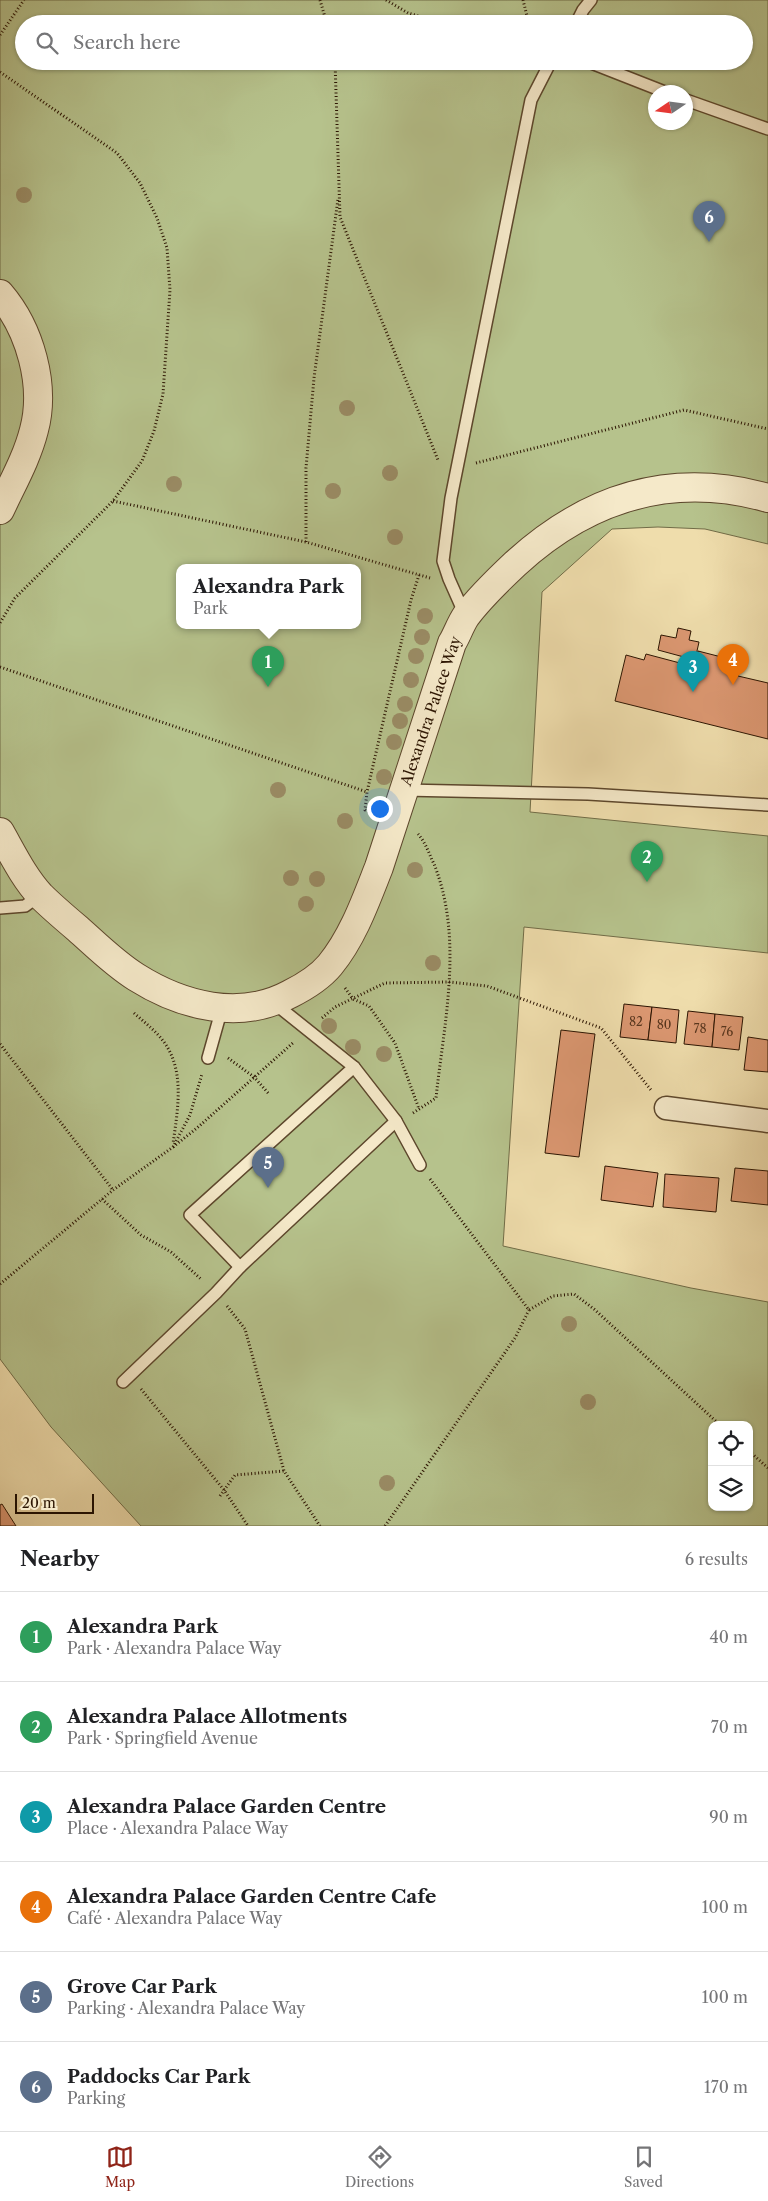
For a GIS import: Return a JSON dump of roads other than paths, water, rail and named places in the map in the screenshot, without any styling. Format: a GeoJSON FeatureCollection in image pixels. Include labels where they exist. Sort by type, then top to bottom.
{"type":"FeatureCollection","features":[{"type":"Feature","properties":{"kind":"street"},"geometry":{"type":"LineString","coordinates":[[0,294],[12,308],[29,345],[38,389],[35,429],[0,510]]}},
{"type":"Feature","properties":{"kind":"street","name":"Alexandra Palace Way"},"geometry":{"type":"LineString","coordinates":[[0,832],[16,860],[40,895],[134,976],[155,988],[192,1002],[222,1008],[248,1008],[274,1003],[303,987],[330,966],[349,936],[367,898],[452,644],[466,617],[495,583],[536,545],[582,514],[622,497],[668,488],[704,487],[748,492],[768,498]]}},
{"type":"Feature","properties":{"kind":"street"},"geometry":{"type":"LineString","coordinates":[[666,1108],[768,1121]]}},
{"type":"Feature","properties":{"kind":"lane"},"geometry":{"type":"LineString","coordinates":[[580,15],[591,0]]}},
{"type":"Feature","properties":{"kind":"lane"},"geometry":{"type":"LineString","coordinates":[[466,617],[449,579],[443,560],[451,498],[529,107],[546,70]]}},
{"type":"Feature","properties":{"kind":"lane"},"geometry":{"type":"LineString","coordinates":[[609,70],[648,85]]}},
{"type":"Feature","properties":{"kind":"lane"},"geometry":{"type":"LineString","coordinates":[[693,102],[768,129]]}},
{"type":"Feature","properties":{"kind":"lane"},"geometry":{"type":"LineString","coordinates":[[404,790],[588,794],[768,805]]}},
{"type":"Feature","properties":{"kind":"lane"},"geometry":{"type":"LineString","coordinates":[[0,908],[25,906],[40,895]]}},
{"type":"Feature","properties":{"kind":"lane"},"geometry":{"type":"LineString","coordinates":[[274,1003],[354,1067],[396,1121],[420,1166]]}},
{"type":"Feature","properties":{"kind":"lane"},"geometry":{"type":"LineString","coordinates":[[208,1058],[222,1008]]}},
{"type":"Feature","properties":{"kind":"lane"},"geometry":{"type":"LineString","coordinates":[[240,1267],[190,1215],[354,1067]]}},
{"type":"Feature","properties":{"kind":"lane"},"geometry":{"type":"LineString","coordinates":[[126,1378],[216,1294],[240,1267],[396,1121]]}},
{"type":"Feature","properties":{"kind":"place","name":"Paddocks Car Park"},"geometry":{"type":"Point","coordinates":[709,242]}},
{"type":"Feature","properties":{"kind":"place","name":"Alexandra Palace Garden Centre Cafe"},"geometry":{"type":"Point","coordinates":[733,685]}},
{"type":"Feature","properties":{"kind":"place","name":"Alexandra Park"},"geometry":{"type":"Point","coordinates":[268,687]}},
{"type":"Feature","properties":{"kind":"place","name":"Alexandra Palace Garden Centre"},"geometry":{"type":"Point","coordinates":[693,692]}},
{"type":"Feature","properties":{"kind":"place","name":"Alexandra Palace Allotments"},"geometry":{"type":"Point","coordinates":[647,882]}},
{"type":"Feature","properties":{"kind":"place","name":"Grove Car Park"},"geometry":{"type":"Point","coordinates":[268,1188]}}]}
